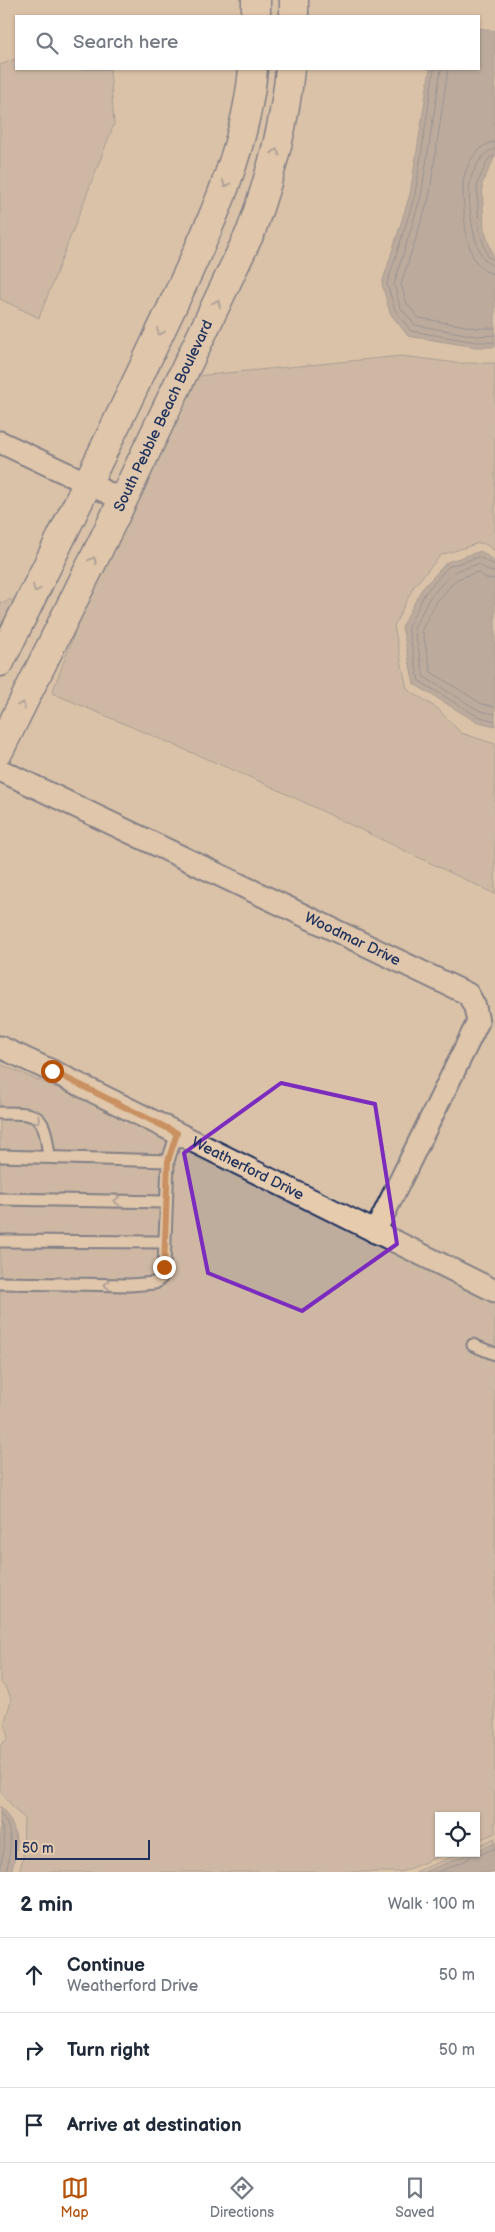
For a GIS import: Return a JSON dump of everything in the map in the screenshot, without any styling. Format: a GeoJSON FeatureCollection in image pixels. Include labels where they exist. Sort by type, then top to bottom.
{"type":"FeatureCollection","features":[{"type":"Feature","properties":{"kind":"street"},"geometry":{"type":"LineString","coordinates":[[256,0],[256,15]]}},
{"type":"Feature","properties":{"kind":"street"},"geometry":{"type":"LineString","coordinates":[[294,0],[294,15]]}},
{"type":"Feature","properties":{"kind":"street"},"geometry":{"type":"LineString","coordinates":[[0,662],[88,484],[170,310],[227,182],[243,130],[252,70]]}},
{"type":"Feature","properties":{"kind":"street","name":"South Pebble Beach Boulevard"},"geometry":{"type":"LineString","coordinates":[[0,749],[123,500],[251,232],[268,185],[278,145],[290,70]]}},
{"type":"Feature","properties":{"kind":"street"},"geometry":{"type":"LineString","coordinates":[[0,442],[123,500]]}},
{"type":"Feature","properties":{"kind":"street","name":"Woodmar Drive"},"geometry":{"type":"LineString","coordinates":[[0,770],[468,994],[475,1007],[478,1022],[375,1232]]}},
{"type":"Feature","properties":{"kind":"street","name":"Weatherford Drive"},"geometry":{"type":"LineString","coordinates":[[0,1047],[495,1291]]}},
{"type":"Feature","properties":{"kind":"lane"},"geometry":{"type":"LineString","coordinates":[[0,1113],[30,1113],[39,1119],[46,1130],[49,1156]]}},
{"type":"Feature","properties":{"kind":"lane"},"geometry":{"type":"LineString","coordinates":[[0,1283],[130,1285],[156,1283],[163,1273],[168,1161],[177,1133]]}},
{"type":"Feature","properties":{"kind":"lane"},"geometry":{"type":"LineString","coordinates":[[0,1156],[168,1161]]}},
{"type":"Feature","properties":{"kind":"lane"},"geometry":{"type":"LineString","coordinates":[[0,1199],[166,1202]]}},
{"type":"Feature","properties":{"kind":"lane"},"geometry":{"type":"LineString","coordinates":[[0,1241],[165,1242]]}},
{"type":"Feature","properties":{"kind":"lane"},"geometry":{"type":"LineString","coordinates":[[473,1345],[495,1354]]}},
{"type":"Feature","properties":{"kind":"highlighted area"},"geometry":{"type":"Polygon","coordinates":[[[281,1083],[375,1104],[397,1244],[302,1311],[208,1273],[184,1153],[281,1083]]]}},
{"type":"Feature","properties":{"kind":"shaded area"},"geometry":{"type":"Polygon","coordinates":[[[15,59],[15,70],[110,70],[114,124],[39,318],[0,299],[0,65],[15,59]]]}},
{"type":"Feature","properties":{"kind":"shaded area"},"geometry":{"type":"Polygon","coordinates":[[[402,356],[457,363],[495,363],[495,551],[485,544],[479,543],[441,555],[414,586],[394,626],[407,689],[438,709],[461,733],[495,744],[495,894],[268,785],[52,693],[78,624],[196,376],[402,356]]]}},
{"type":"Feature","properties":{"kind":"shaded area"},"geometry":{"type":"Polygon","coordinates":[[[10,599],[16,603],[0,637],[0,602],[5,603],[10,599]]]}},
{"type":"Feature","properties":{"kind":"shaded area"},"geometry":{"type":"Polygon","coordinates":[[[0,1064],[102,1107],[495,1302],[495,1833],[480,1839],[480,1812],[435,1812],[435,1857],[437,1857],[401,1872],[19,1872],[23,1858],[24,1817],[18,1813],[0,1791],[0,1746],[8,1738],[5,1722],[10,1697],[6,1688],[0,1682],[0,1064]]]}},
{"type":"Feature","properties":{"kind":"shaded area"},"geometry":{"type":"Polygon","coordinates":[[[495,1838],[495,1872],[415,1872],[452,1857],[480,1857],[480,1845],[495,1838]]]}},
{"type":"Feature","properties":{"kind":"water"},"geometry":{"type":"Polygon","coordinates":[[[480,28],[495,31],[495,156],[482,184],[484,229],[495,261],[495,347],[476,347],[408,336],[390,313],[382,284],[410,194],[430,70],[480,70],[480,28]]]}},
{"type":"Feature","properties":{"kind":"water"},"geometry":{"type":"Polygon","coordinates":[[[481,551],[495,562],[495,726],[475,721],[414,684],[402,627],[421,590],[447,562],[481,551]]]}},
{"type":"Feature","properties":{"kind":"water"},"geometry":{"type":"Polygon","coordinates":[[[0,1806],[11,1822],[16,1837],[11,1872],[0,1872],[0,1806]]]}},
{"type":"Feature","properties":{"kind":"water"},"geometry":{"type":"Polygon","coordinates":[[[495,1843],[495,1872],[424,1872],[461,1857],[480,1857],[480,1849],[495,1843]]]}},
{"type":"Feature","properties":{"kind":"route"},"geometry":{"type":"LineString","coordinates":[[52,1071],[177,1133],[168,1161],[164,1267]]}}]}
